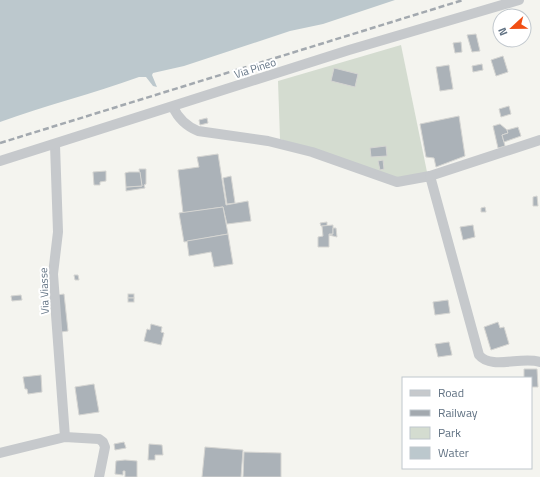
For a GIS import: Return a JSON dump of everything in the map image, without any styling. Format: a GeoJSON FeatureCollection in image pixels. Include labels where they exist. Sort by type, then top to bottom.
{"type":"FeatureCollection","features":[{"type":"Feature","properties":{"kind":"street","name":"Via Pineo"},"geometry":{"type":"LineString","coordinates":[[0,161],[55,145],[349,50],[519,0]]}},
{"type":"Feature","properties":{"kind":"street"},"geometry":{"type":"LineString","coordinates":[[172,107],[189,128],[198,131],[268,142],[312,152],[397,182],[430,176],[540,140]]}},
{"type":"Feature","properties":{"kind":"street","name":"Via Viasse"},"geometry":{"type":"LineString","coordinates":[[55,145],[58,232],[53,274],[65,437]]}},
{"type":"Feature","properties":{"kind":"street"},"geometry":{"type":"LineString","coordinates":[[430,176],[479,355],[490,362],[532,359],[540,362]]}},
{"type":"Feature","properties":{"kind":"street"},"geometry":{"type":"LineString","coordinates":[[0,453],[65,437],[99,439],[105,446],[99,477]]}},
{"type":"Feature","properties":{"kind":"green space"},"geometry":{"type":"Polygon","coordinates":[[[401,45],[427,172],[403,178],[391,177],[280,139],[278,81],[401,45]]]}},
{"type":"Feature","properties":{"kind":"water"},"geometry":{"type":"Polygon","coordinates":[[[0,0],[395,0],[323,24],[290,31],[184,66],[153,73],[152,75],[157,87],[153,86],[146,77],[139,77],[0,122],[0,0]]]}},
{"type":"Feature","properties":{"kind":"building"},"geometry":{"type":"Polygon","coordinates":[[[476,34],[480,51],[472,52],[467,35],[476,34]]]}},
{"type":"Feature","properties":{"kind":"building"},"geometry":{"type":"Polygon","coordinates":[[[461,42],[462,52],[455,53],[453,43],[461,42]]]}},
{"type":"Feature","properties":{"kind":"building"},"geometry":{"type":"Polygon","coordinates":[[[503,56],[508,72],[496,76],[491,60],[503,56]]]}},
{"type":"Feature","properties":{"kind":"building"},"geometry":{"type":"Polygon","coordinates":[[[482,64],[483,70],[473,72],[472,66],[482,64]]]}},
{"type":"Feature","properties":{"kind":"building"},"geometry":{"type":"Polygon","coordinates":[[[449,65],[453,89],[440,91],[436,67],[449,65]]]}},
{"type":"Feature","properties":{"kind":"building"},"geometry":{"type":"Polygon","coordinates":[[[334,68],[358,74],[355,87],[331,81],[334,68]]]}},
{"type":"Feature","properties":{"kind":"building"},"geometry":{"type":"Polygon","coordinates":[[[509,106],[511,114],[501,117],[499,109],[509,106]]]}},
{"type":"Feature","properties":{"kind":"building"},"geometry":{"type":"Polygon","coordinates":[[[459,116],[465,156],[436,167],[434,158],[426,157],[420,124],[459,116]]]}},
{"type":"Feature","properties":{"kind":"building"},"geometry":{"type":"Polygon","coordinates":[[[207,118],[208,123],[200,125],[199,120],[207,118]]]}},
{"type":"Feature","properties":{"kind":"building"},"geometry":{"type":"Polygon","coordinates":[[[500,124],[507,130],[508,133],[502,135],[505,146],[498,148],[493,126],[500,124]]]}},
{"type":"Feature","properties":{"kind":"building"},"geometry":{"type":"Polygon","coordinates":[[[518,127],[521,136],[504,142],[502,135],[508,133],[507,130],[518,127]]]}},
{"type":"Feature","properties":{"kind":"building"},"geometry":{"type":"Polygon","coordinates":[[[386,146],[387,156],[371,157],[370,148],[386,146]]]}},
{"type":"Feature","properties":{"kind":"building"},"geometry":{"type":"Polygon","coordinates":[[[218,154],[226,205],[248,201],[251,221],[227,224],[223,207],[183,213],[178,170],[199,167],[197,157],[218,154]]]}},
{"type":"Feature","properties":{"kind":"building"},"geometry":{"type":"Polygon","coordinates":[[[383,160],[384,169],[380,170],[378,161],[383,160]]]}},
{"type":"Feature","properties":{"kind":"building"},"geometry":{"type":"Polygon","coordinates":[[[139,169],[146,169],[145,188],[126,191],[126,187],[142,186],[139,169]]]}},
{"type":"Feature","properties":{"kind":"building"},"geometry":{"type":"Polygon","coordinates":[[[106,171],[106,181],[100,182],[100,185],[94,185],[93,172],[106,171]]]}},
{"type":"Feature","properties":{"kind":"building"},"geometry":{"type":"Polygon","coordinates":[[[140,172],[142,186],[126,187],[125,173],[140,172]]]}},
{"type":"Feature","properties":{"kind":"building"},"geometry":{"type":"Polygon","coordinates":[[[231,176],[235,203],[227,204],[223,178],[231,176]]]}},
{"type":"Feature","properties":{"kind":"building"},"geometry":{"type":"Polygon","coordinates":[[[537,196],[538,206],[533,206],[533,197],[537,196]]]}},
{"type":"Feature","properties":{"kind":"building"},"geometry":{"type":"Polygon","coordinates":[[[223,207],[228,234],[184,242],[179,213],[223,207]]]}},
{"type":"Feature","properties":{"kind":"building"},"geometry":{"type":"Polygon","coordinates":[[[485,207],[486,212],[481,212],[481,208],[485,207]]]}},
{"type":"Feature","properties":{"kind":"building"},"geometry":{"type":"Polygon","coordinates":[[[327,222],[327,226],[321,226],[320,223],[327,222]]]}},
{"type":"Feature","properties":{"kind":"building"},"geometry":{"type":"Polygon","coordinates":[[[333,225],[333,234],[329,234],[329,247],[318,247],[318,237],[323,236],[322,226],[333,225]]]}},
{"type":"Feature","properties":{"kind":"building"},"geometry":{"type":"Polygon","coordinates":[[[473,225],[475,237],[463,240],[460,227],[473,225]]]}},
{"type":"Feature","properties":{"kind":"building"},"geometry":{"type":"Polygon","coordinates":[[[333,228],[336,228],[337,237],[329,235],[333,234],[333,228]]]}},
{"type":"Feature","properties":{"kind":"building"},"geometry":{"type":"Polygon","coordinates":[[[228,234],[233,264],[214,267],[211,252],[189,256],[187,241],[228,234]]]}},
{"type":"Feature","properties":{"kind":"building"},"geometry":{"type":"Polygon","coordinates":[[[74,275],[78,275],[79,280],[75,280],[74,275]]]}},
{"type":"Feature","properties":{"kind":"building"},"geometry":{"type":"Polygon","coordinates":[[[64,294],[68,331],[61,332],[57,295],[64,294]]]}},
{"type":"Feature","properties":{"kind":"building"},"geometry":{"type":"Polygon","coordinates":[[[128,294],[134,294],[134,298],[128,298],[128,294]]]}},
{"type":"Feature","properties":{"kind":"building"},"geometry":{"type":"Polygon","coordinates":[[[21,295],[22,300],[12,301],[11,296],[21,295]]]}},
{"type":"Feature","properties":{"kind":"building"},"geometry":{"type":"Polygon","coordinates":[[[128,298],[134,298],[134,302],[128,302],[128,298]]]}},
{"type":"Feature","properties":{"kind":"building"},"geometry":{"type":"Polygon","coordinates":[[[448,300],[450,313],[435,315],[433,302],[448,300]]]}},
{"type":"Feature","properties":{"kind":"building"},"geometry":{"type":"Polygon","coordinates":[[[498,322],[500,328],[504,327],[509,344],[491,350],[484,327],[498,322]]]}},
{"type":"Feature","properties":{"kind":"building"},"geometry":{"type":"Polygon","coordinates":[[[151,324],[162,327],[161,332],[164,333],[161,345],[144,341],[147,329],[150,330],[151,324]]]}},
{"type":"Feature","properties":{"kind":"building"},"geometry":{"type":"Polygon","coordinates":[[[449,342],[452,355],[438,357],[435,344],[449,342]]]}},
{"type":"Feature","properties":{"kind":"building"},"geometry":{"type":"Polygon","coordinates":[[[524,369],[537,369],[538,387],[532,387],[532,377],[524,377],[524,369]]]}},
{"type":"Feature","properties":{"kind":"building"},"geometry":{"type":"Polygon","coordinates":[[[41,375],[42,392],[28,394],[27,389],[25,389],[23,377],[41,375]]]}},
{"type":"Feature","properties":{"kind":"building"},"geometry":{"type":"Polygon","coordinates":[[[94,384],[99,412],[79,415],[75,387],[94,384]]]}},
{"type":"Feature","properties":{"kind":"building"},"geometry":{"type":"Polygon","coordinates":[[[124,442],[126,448],[115,450],[114,444],[124,442]]]}},
{"type":"Feature","properties":{"kind":"building"},"geometry":{"type":"Polygon","coordinates":[[[149,444],[162,445],[163,455],[155,455],[155,460],[148,460],[149,444]]]}},
{"type":"Feature","properties":{"kind":"building"},"geometry":{"type":"Polygon","coordinates":[[[205,447],[243,450],[241,477],[202,477],[205,447]]]}},
{"type":"Feature","properties":{"kind":"building"},"geometry":{"type":"Polygon","coordinates":[[[244,452],[281,453],[281,477],[243,477],[244,452]]]}},
{"type":"Feature","properties":{"kind":"building"},"geometry":{"type":"Polygon","coordinates":[[[116,461],[137,461],[137,477],[125,477],[125,471],[123,471],[123,475],[115,474],[116,461]]]}},
{"type":"Feature","properties":{"kind":"railway"},"geometry":{"type":"LineString","coordinates":[[0,143],[463,0]]}}]}
